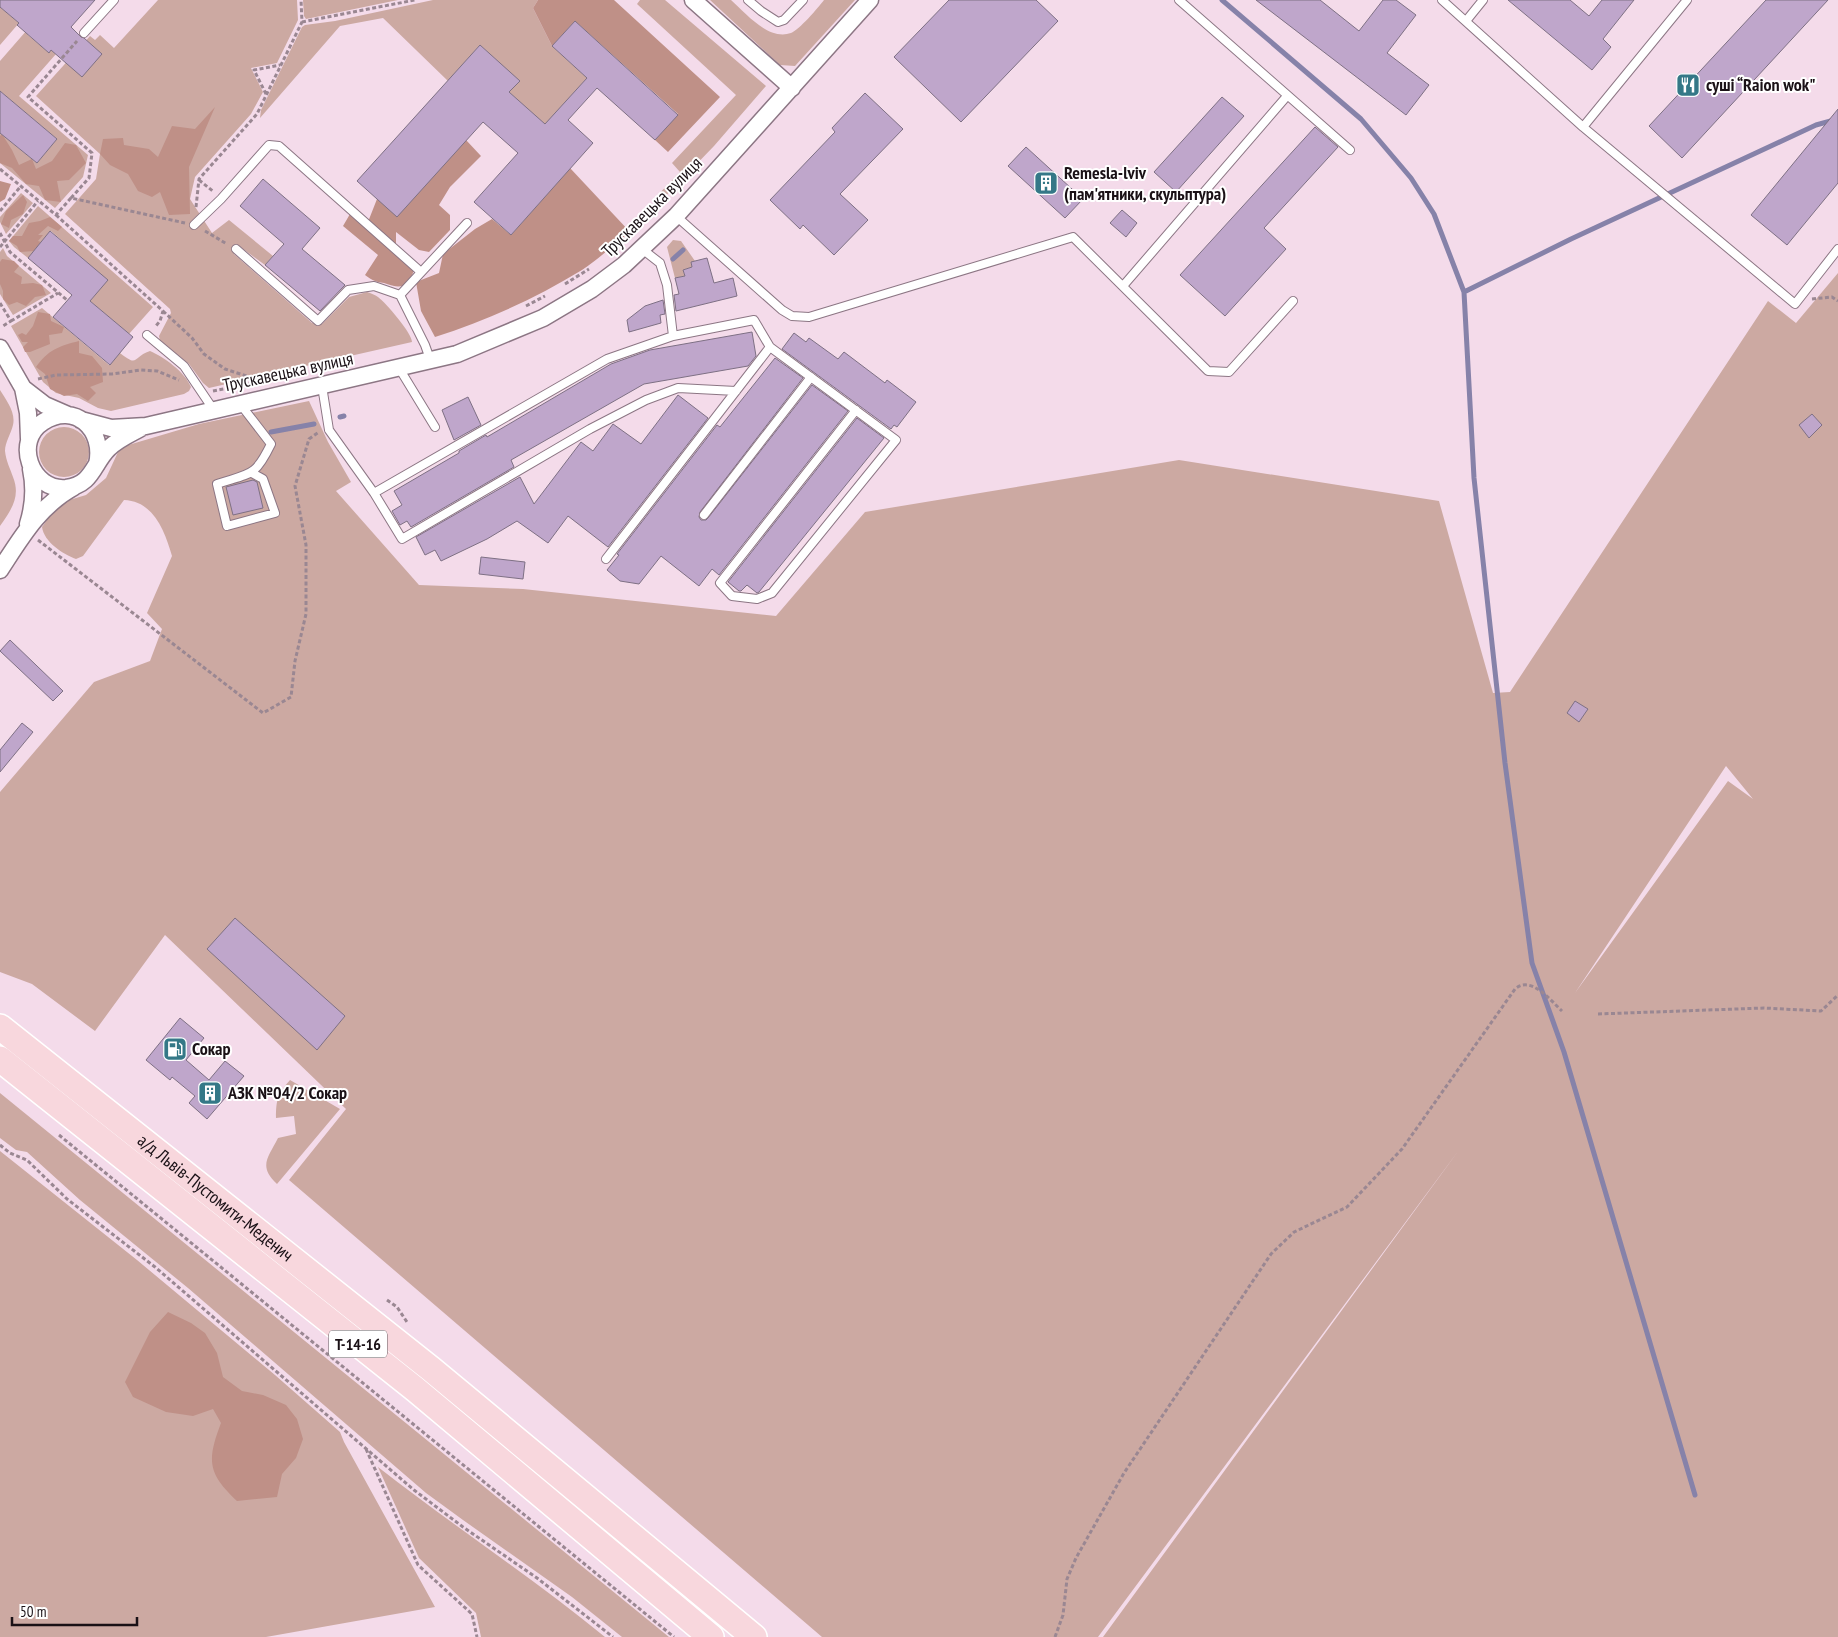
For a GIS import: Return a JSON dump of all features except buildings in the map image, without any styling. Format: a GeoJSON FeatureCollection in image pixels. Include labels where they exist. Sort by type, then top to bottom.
{"type":"FeatureCollection","features":[{"type":"Feature","properties":{"kind":"main road","name":"а/д Львів-Пустомити-Меденич"},"geometry":{"type":"LineString","coordinates":[[0,1027],[431,1369],[754,1637]]}},
{"type":"Feature","properties":{"kind":"main road","name":"Т-14-16"},"geometry":{"type":"LineString","coordinates":[[0,1060],[415,1389],[711,1637]]}},
{"type":"Feature","properties":{"kind":"street"},"geometry":{"type":"LineString","coordinates":[[693,0],[792,88]]}},
{"type":"Feature","properties":{"kind":"street","name":"Трускавецька вулиця"},"geometry":{"type":"LineString","coordinates":[[23,388],[45,406],[76,418],[111,428],[146,426],[457,354],[543,318],[592,289],[642,249],[676,216],[870,0]]}},
{"type":"Feature","properties":{"kind":"street"},"geometry":{"type":"LineString","coordinates":[[0,348],[23,388],[28,413],[28,454],[34,486],[32,510],[25,530]]}},
{"type":"Feature","properties":{"kind":"street"},"geometry":{"type":"LineString","coordinates":[[0,570],[25,530],[46,506],[61,494],[85,481],[92,474],[100,454],[95,434],[89,426],[76,418],[61,415],[46,420],[34,430],[29,439]]}},
{"type":"Feature","properties":{"kind":"street","name":"Трускавецька вулиця"},"geometry":{"type":"LineString","coordinates":[[97,464],[108,448],[122,438],[146,426]]}},
{"type":"Feature","properties":{"kind":"street"},"geometry":{"type":"LineString","coordinates":[[31,469],[42,480],[56,487],[76,486]]}},
{"type":"Feature","properties":{"kind":"lane"},"geometry":{"type":"LineString","coordinates":[[84,33],[114,0]]}},
{"type":"Feature","properties":{"kind":"lane"},"geometry":{"type":"LineString","coordinates":[[748,0],[778,22],[784,20],[803,0]]}},
{"type":"Feature","properties":{"kind":"lane"},"geometry":{"type":"LineString","coordinates":[[1179,0],[1350,150]]}},
{"type":"Feature","properties":{"kind":"lane"},"geometry":{"type":"LineString","coordinates":[[1442,0],[1583,127],[1795,304],[1838,250]]}},
{"type":"Feature","properties":{"kind":"lane"},"geometry":{"type":"LineString","coordinates":[[1466,20],[1483,0]]}},
{"type":"Feature","properties":{"kind":"lane"},"geometry":{"type":"LineString","coordinates":[[1583,127],[1687,0]]}},
{"type":"Feature","properties":{"kind":"lane"},"geometry":{"type":"LineString","coordinates":[[1123,286],[1287,96]]}},
{"type":"Feature","properties":{"kind":"lane"},"geometry":{"type":"LineString","coordinates":[[194,225],[269,145],[280,146],[421,272]]}},
{"type":"Feature","properties":{"kind":"lane"},"geometry":{"type":"LineString","coordinates":[[676,216],[782,310],[798,317],[809,317],[1072,237],[1208,371],[1228,372],[1293,301]]}},
{"type":"Feature","properties":{"kind":"lane"},"geometry":{"type":"LineString","coordinates":[[400,295],[467,223]]}},
{"type":"Feature","properties":{"kind":"lane"},"geometry":{"type":"LineString","coordinates":[[236,249],[318,321],[348,290],[374,286],[400,295],[425,345],[430,360]]}},
{"type":"Feature","properties":{"kind":"lane"},"geometry":{"type":"LineString","coordinates":[[642,249],[660,263],[667,285],[673,336]]}},
{"type":"Feature","properties":{"kind":"lane"},"geometry":{"type":"LineString","coordinates":[[374,493],[607,358],[673,336],[754,320],[770,347],[856,410],[896,440],[772,593],[757,599],[732,596],[720,584],[856,410]]}},
{"type":"Feature","properties":{"kind":"lane"},"geometry":{"type":"LineString","coordinates":[[147,335],[184,366],[213,409]]}},
{"type":"Feature","properties":{"kind":"lane"},"geometry":{"type":"LineString","coordinates":[[606,559],[770,347]]}},
{"type":"Feature","properties":{"kind":"lane"},"geometry":{"type":"LineString","coordinates":[[399,368],[435,427]]}},
{"type":"Feature","properties":{"kind":"lane"},"geometry":{"type":"LineString","coordinates":[[704,515],[811,377]]}},
{"type":"Feature","properties":{"kind":"lane"},"geometry":{"type":"LineString","coordinates":[[322,386],[329,430],[374,493],[402,538],[590,429],[646,400],[678,388],[736,392]]}},
{"type":"Feature","properties":{"kind":"lane"},"geometry":{"type":"LineString","coordinates":[[239,403],[271,444],[261,464],[252,473],[217,484],[227,526],[275,513],[263,479],[252,473]]}},
{"type":"Feature","properties":{"kind":"path"},"geometry":{"type":"LineString","coordinates":[[194,225],[199,179],[257,114],[302,22],[301,0]]}},
{"type":"Feature","properties":{"kind":"path"},"geometry":{"type":"LineString","coordinates":[[302,22],[415,0]]}},
{"type":"Feature","properties":{"kind":"path"},"geometry":{"type":"LineString","coordinates":[[56,215],[89,178],[92,153],[28,97],[84,33]]}},
{"type":"Feature","properties":{"kind":"path"},"geometry":{"type":"LineString","coordinates":[[267,94],[254,70],[281,65]]}},
{"type":"Feature","properties":{"kind":"path"},"geometry":{"type":"LineString","coordinates":[[0,169],[56,215],[163,311],[192,338],[204,354],[225,369],[262,381]]}},
{"type":"Feature","properties":{"kind":"path"},"geometry":{"type":"LineString","coordinates":[[199,179],[221,198]]}},
{"type":"Feature","properties":{"kind":"path"},"geometry":{"type":"LineString","coordinates":[[0,212],[21,186]]}},
{"type":"Feature","properties":{"kind":"path"},"geometry":{"type":"LineString","coordinates":[[71,198],[194,225],[236,249]]}},
{"type":"Feature","properties":{"kind":"path"},"geometry":{"type":"LineString","coordinates":[[0,247],[38,200]]}},
{"type":"Feature","properties":{"kind":"path"},"geometry":{"type":"LineString","coordinates":[[0,233],[10,252],[67,300]]}},
{"type":"Feature","properties":{"kind":"path"},"geometry":{"type":"LineString","coordinates":[[557,289],[594,266]]}},
{"type":"Feature","properties":{"kind":"path"},"geometry":{"type":"LineString","coordinates":[[3,326],[58,293]]}},
{"type":"Feature","properties":{"kind":"path"},"geometry":{"type":"LineString","coordinates":[[523,307],[550,294]]}},
{"type":"Feature","properties":{"kind":"path"},"geometry":{"type":"LineString","coordinates":[[1805,300],[1832,297],[1838,301]]}},
{"type":"Feature","properties":{"kind":"path"},"geometry":{"type":"LineString","coordinates":[[0,303],[11,321]]}},
{"type":"Feature","properties":{"kind":"path"},"geometry":{"type":"LineString","coordinates":[[147,335],[160,321],[163,311]]}},
{"type":"Feature","properties":{"kind":"path"},"geometry":{"type":"LineString","coordinates":[[40,384],[37,379],[56,375],[112,374],[141,370],[157,371],[183,382],[199,395],[272,378]]}},
{"type":"Feature","properties":{"kind":"path"},"geometry":{"type":"LineString","coordinates":[[25,530],[263,713],[291,697],[295,661],[306,614],[306,545],[295,486],[309,439],[328,426]]}},
{"type":"Feature","properties":{"kind":"path"},"geometry":{"type":"LineString","coordinates":[[1055,1637],[1062,1614],[1067,1579],[1076,1558],[1124,1474],[1271,1254],[1294,1232],[1347,1207],[1402,1150],[1520,984],[1534,986],[1562,1011]]}},
{"type":"Feature","properties":{"kind":"path"},"geometry":{"type":"LineString","coordinates":[[1598,1014],[1764,1008],[1820,1011],[1838,995]]}},
{"type":"Feature","properties":{"kind":"path"},"geometry":{"type":"LineString","coordinates":[[54,1130],[674,1637]]}},
{"type":"Feature","properties":{"kind":"path"},"geometry":{"type":"LineString","coordinates":[[0,1145],[10,1154],[27,1160],[67,1199],[155,1267],[421,1495],[463,1527],[537,1578],[613,1637]]}},
{"type":"Feature","properties":{"kind":"path"},"geometry":{"type":"LineString","coordinates":[[366,1448],[418,1565],[472,1614],[477,1637]]}},
{"type":"Feature","properties":{"kind":"shaded area"},"geometry":{"type":"Polygon","coordinates":[[[158,0],[297,0],[298,20],[277,63],[251,68],[263,92],[251,114],[195,177],[190,199],[212,233],[229,220],[273,256],[265,265],[239,246],[234,254],[312,323],[322,324],[349,297],[367,292],[378,297],[392,312],[408,332],[412,342],[209,388],[189,364],[160,341],[159,336],[171,313],[170,309],[65,214],[96,179],[100,154],[36,96],[90,36],[95,40],[100,35],[114,48],[158,0]]]}},
{"type":"Feature","properties":{"kind":"shaded area"},"geometry":{"type":"Polygon","coordinates":[[[303,0],[398,0],[306,19],[304,16],[303,0]]]}},
{"type":"Feature","properties":{"kind":"shaded area"},"geometry":{"type":"Polygon","coordinates":[[[433,0],[538,0],[533,8],[552,46],[587,78],[545,125],[509,92],[519,81],[480,45],[448,81],[383,18],[340,26],[260,118],[261,110],[302,27],[433,0]]]}},
{"type":"Feature","properties":{"kind":"shaded area"},"geometry":{"type":"Polygon","coordinates":[[[538,0],[614,0],[720,97],[668,152],[655,140],[678,114],[575,21],[552,46],[533,8],[538,0]]]}},
{"type":"Feature","properties":{"kind":"shaded area"},"geometry":{"type":"Polygon","coordinates":[[[640,0],[665,0],[766,86],[714,146],[658,204],[654,199],[680,172],[672,163],[736,95],[637,4],[640,0]]]}},
{"type":"Feature","properties":{"kind":"shaded area"},"geometry":{"type":"Polygon","coordinates":[[[710,0],[731,0],[766,30],[782,34],[791,33],[799,28],[824,0],[855,0],[795,66],[780,65],[710,0]]]}},
{"type":"Feature","properties":{"kind":"shaded area"},"geometry":{"type":"Polygon","coordinates":[[[0,7],[19,23],[0,45],[0,7]]]}},
{"type":"Feature","properties":{"kind":"shaded area"},"geometry":{"type":"Polygon","coordinates":[[[27,30],[29,32],[28,35],[49,53],[51,50],[56,54],[19,96],[88,155],[83,177],[55,208],[0,163],[0,133],[37,163],[57,139],[0,91],[0,61],[27,30]]]}},
{"type":"Feature","properties":{"kind":"shaded area"},"geometry":{"type":"Polygon","coordinates":[[[215,107],[189,167],[190,214],[169,215],[160,192],[152,197],[138,191],[128,174],[110,165],[100,154],[103,139],[123,138],[124,145],[149,149],[158,157],[172,126],[195,129],[215,107]]]}},
{"type":"Feature","properties":{"kind":"shaded area"},"geometry":{"type":"Polygon","coordinates":[[[2,134],[19,165],[32,159],[36,169],[52,161],[65,143],[76,145],[86,163],[69,180],[57,181],[61,202],[45,200],[39,186],[26,184],[12,168],[0,163],[0,136],[2,134]]]}},
{"type":"Feature","properties":{"kind":"shaded area"},"geometry":{"type":"Polygon","coordinates":[[[466,140],[481,156],[450,187],[439,205],[450,215],[450,230],[429,252],[419,250],[396,232],[396,247],[414,270],[405,285],[393,286],[376,282],[365,275],[378,255],[343,226],[350,214],[366,227],[377,199],[466,140]]]}},
{"type":"Feature","properties":{"kind":"shaded area"},"geometry":{"type":"Polygon","coordinates":[[[570,168],[630,232],[588,266],[547,290],[492,316],[435,337],[421,311],[416,282],[439,273],[443,254],[475,229],[492,219],[511,235],[570,168]]]}},
{"type":"Feature","properties":{"kind":"shaded area"},"geometry":{"type":"Polygon","coordinates":[[[0,181],[11,184],[5,199],[0,202],[0,181]]]}},
{"type":"Feature","properties":{"kind":"shaded area"},"geometry":{"type":"Polygon","coordinates":[[[21,193],[33,203],[6,234],[0,222],[0,217],[21,193]]]}},
{"type":"Feature","properties":{"kind":"shaded area"},"geometry":{"type":"Polygon","coordinates":[[[23,195],[27,202],[23,214],[11,220],[9,228],[1,224],[6,211],[23,195]]]}},
{"type":"Feature","properties":{"kind":"shaded area"},"geometry":{"type":"Polygon","coordinates":[[[38,206],[153,307],[129,334],[90,301],[107,280],[51,231],[28,258],[9,241],[38,206]]]}},
{"type":"Feature","properties":{"kind":"shaded area"},"geometry":{"type":"Polygon","coordinates":[[[50,217],[62,227],[58,231],[48,226],[38,235],[43,235],[38,241],[41,242],[34,251],[20,252],[17,246],[9,241],[13,236],[22,236],[29,223],[50,217]]]}},
{"type":"Feature","properties":{"kind":"shaded area"},"geometry":{"type":"Polygon","coordinates":[[[673,240],[681,241],[695,261],[691,262],[692,267],[683,270],[685,276],[675,278],[667,247],[673,240]]]}},
{"type":"Feature","properties":{"kind":"shaded area"},"geometry":{"type":"Polygon","coordinates":[[[3,248],[7,256],[51,293],[13,315],[0,294],[0,252],[3,248]]]}},
{"type":"Feature","properties":{"kind":"shaded area"},"geometry":{"type":"Polygon","coordinates":[[[2,259],[14,261],[19,266],[14,272],[22,277],[21,284],[33,283],[42,285],[46,295],[35,297],[26,306],[17,302],[9,305],[3,299],[3,291],[0,284],[0,262],[2,259]]]}},
{"type":"Feature","properties":{"kind":"shaded area"},"geometry":{"type":"Polygon","coordinates":[[[1838,273],[1838,1637],[1103,1637],[1459,1150],[1098,1637],[822,1637],[289,1180],[346,1109],[165,935],[95,1031],[32,984],[0,972],[0,792],[94,682],[150,661],[162,629],[147,613],[172,556],[162,528],[151,512],[134,502],[124,500],[83,556],[76,559],[60,551],[50,542],[46,538],[42,527],[57,506],[86,495],[106,478],[118,452],[125,446],[199,424],[309,401],[328,442],[351,482],[336,491],[419,585],[523,589],[776,616],[865,512],[1179,460],[1439,501],[1493,693],[1510,692],[1768,301],[1796,323],[1838,273]],[[1726,766],[1575,993],[1728,781],[1753,799],[1726,766]]]}},
{"type":"Feature","properties":{"kind":"shaded area"},"geometry":{"type":"Polygon","coordinates":[[[42,308],[109,365],[120,353],[133,361],[150,351],[168,361],[184,376],[191,387],[189,391],[184,394],[111,411],[98,408],[79,398],[56,393],[43,382],[11,326],[42,308]]]}},
{"type":"Feature","properties":{"kind":"shaded area"},"geometry":{"type":"Polygon","coordinates":[[[38,312],[50,314],[51,321],[64,327],[62,333],[49,335],[50,344],[30,352],[25,352],[23,347],[28,342],[22,342],[18,335],[22,333],[26,335],[33,326],[38,312]]]}},
{"type":"Feature","properties":{"kind":"shaded area"},"geometry":{"type":"Polygon","coordinates":[[[79,341],[79,353],[92,356],[102,368],[103,382],[90,387],[96,393],[88,401],[77,394],[64,396],[50,389],[45,374],[36,367],[45,356],[54,350],[79,341]]]}},
{"type":"Feature","properties":{"kind":"shaded area"},"geometry":{"type":"Polygon","coordinates":[[[0,390],[10,406],[14,420],[5,451],[16,491],[14,503],[0,526],[0,390]]]}},
{"type":"Feature","properties":{"kind":"shaded area"},"geometry":{"type":"Polygon","coordinates":[[[64,427],[78,431],[85,438],[89,452],[85,466],[78,473],[64,477],[50,473],[43,466],[39,452],[43,438],[50,431],[64,427]]]}},
{"type":"Feature","properties":{"kind":"shaded area"},"geometry":{"type":"Polygon","coordinates":[[[290,1080],[340,1109],[277,1184],[271,1178],[266,1167],[268,1157],[278,1138],[296,1134],[294,1116],[276,1118],[278,1097],[290,1080]]]}},
{"type":"Feature","properties":{"kind":"shaded area"},"geometry":{"type":"Polygon","coordinates":[[[0,1093],[669,1637],[622,1637],[572,1597],[426,1493],[188,1288],[80,1200],[27,1152],[16,1150],[0,1138],[0,1093]]]}},
{"type":"Feature","properties":{"kind":"shaded area"},"geometry":{"type":"Polygon","coordinates":[[[0,1151],[137,1260],[340,1432],[435,1607],[266,1637],[0,1637],[0,1151]]]}},
{"type":"Feature","properties":{"kind":"shaded area"},"geometry":{"type":"Polygon","coordinates":[[[168,1312],[191,1323],[205,1333],[217,1353],[223,1377],[242,1391],[263,1395],[286,1405],[297,1419],[303,1439],[296,1458],[282,1474],[277,1497],[237,1501],[220,1482],[212,1465],[212,1457],[213,1447],[221,1423],[213,1409],[193,1416],[166,1412],[133,1397],[125,1382],[150,1332],[168,1312]]]}},
{"type":"Feature","properties":{"kind":"shaded area"},"geometry":{"type":"Polygon","coordinates":[[[378,1467],[549,1593],[605,1637],[481,1637],[476,1613],[419,1558],[378,1467]]]}},
{"type":"Feature","properties":{"kind":"waterway"},"geometry":{"type":"LineString","coordinates":[[1222,0],[1361,119],[1411,178],[1434,214],[1464,292],[1474,478],[1505,763],[1532,963],[1564,1052],[1695,1495]]}},
{"type":"Feature","properties":{"kind":"waterway"},"geometry":{"type":"LineString","coordinates":[[1464,292],[1571,239],[1816,125],[1838,119]]}},
{"type":"Feature","properties":{"kind":"waterway"},"geometry":{"type":"LineString","coordinates":[[673,259],[683,250]]}},
{"type":"Feature","properties":{"kind":"waterway"},"geometry":{"type":"LineString","coordinates":[[340,417],[344,416]]}},
{"type":"Feature","properties":{"kind":"waterway"},"geometry":{"type":"LineString","coordinates":[[271,432],[314,424]]}},
{"type":"Feature","properties":{"kind":"place","name":"суші “Raion wok\""},"geometry":{"type":"Point","coordinates":[1688,85]}},
{"type":"Feature","properties":{"kind":"place","name":"Remesla-lviv (пам'ятники, скульптура)"},"geometry":{"type":"Point","coordinates":[1046,183]}},
{"type":"Feature","properties":{"kind":"place","name":"Сокар"},"geometry":{"type":"Point","coordinates":[175,1049]}},
{"type":"Feature","properties":{"kind":"place","name":"АЗК №04/2 Сокар"},"geometry":{"type":"Point","coordinates":[210,1093]}}]}
